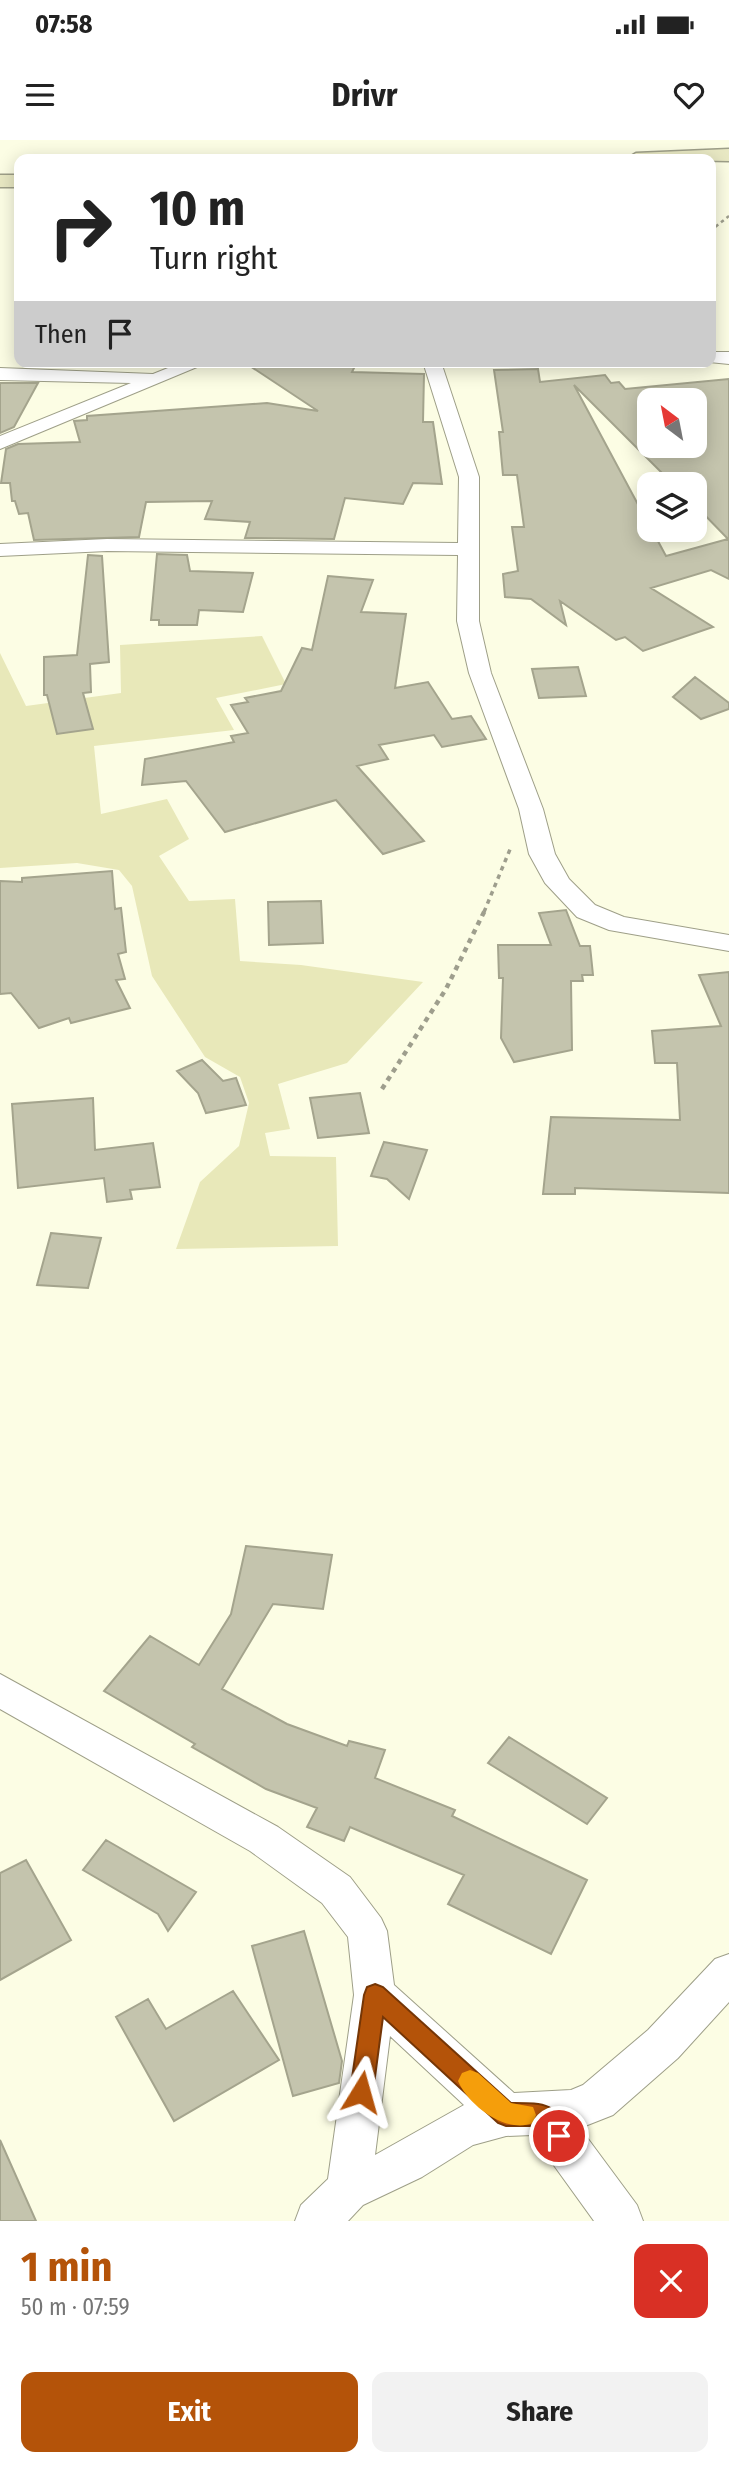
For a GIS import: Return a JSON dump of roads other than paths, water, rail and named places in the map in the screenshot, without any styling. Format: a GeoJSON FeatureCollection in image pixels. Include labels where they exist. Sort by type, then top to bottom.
{"type":"FeatureCollection","features":[{"type":"Feature","properties":{"kind":"street"},"geometry":{"type":"LineString","coordinates":[[0,443],[184,368]]}},
{"type":"Feature","properties":{"kind":"street"},"geometry":{"type":"LineString","coordinates":[[434,368],[469,477],[468,621],[480,673],[531,809],[542,855],[558,883],[586,911],[618,924],[729,943]]}},
{"type":"Feature","properties":{"kind":"street"},"geometry":{"type":"LineString","coordinates":[[0,374],[157,378]]}},
{"type":"Feature","properties":{"kind":"street"},"geometry":{"type":"LineString","coordinates":[[0,550],[107,545],[470,549]]}},
{"type":"Feature","properties":{"kind":"street"},"geometry":{"type":"LineString","coordinates":[[0,1690],[264,1839],[336,1890],[366,1931],[375,1995],[348,2190]]}},
{"type":"Feature","properties":{"kind":"street"},"geometry":{"type":"LineString","coordinates":[[317,2221],[348,2190],[407,2162],[464,2126],[525,2115],[571,2111],[598,2100],[663,2044],[729,1973]]}},
{"type":"Feature","properties":{"kind":"street"},"geometry":{"type":"LineString","coordinates":[[375,1995],[525,2115],[621,2221]]}}]}
